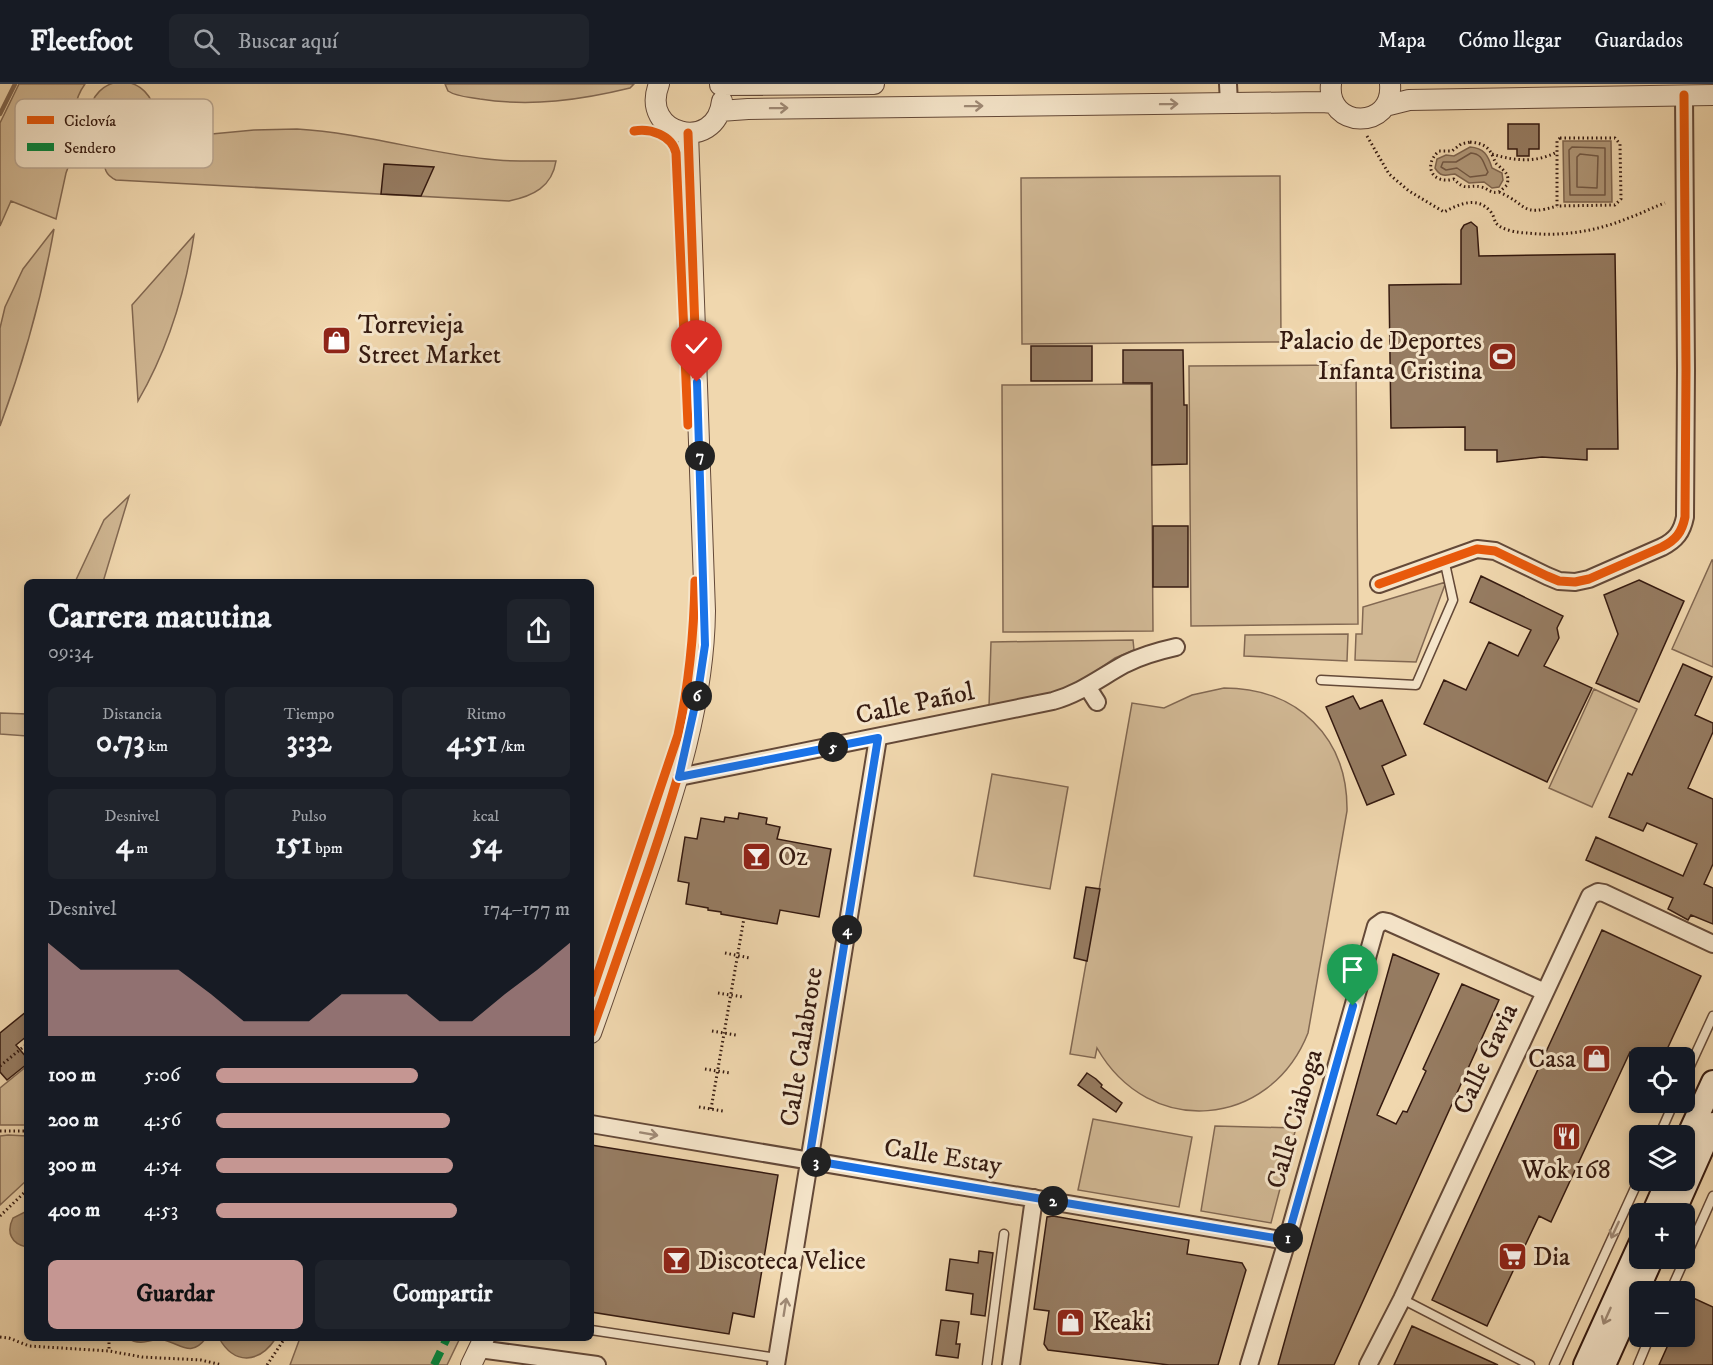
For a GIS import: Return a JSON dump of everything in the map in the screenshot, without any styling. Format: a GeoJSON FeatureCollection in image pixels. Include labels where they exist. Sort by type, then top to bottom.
{"type":"FeatureCollection","features":[{"type":"Feature","properties":{"kind":"main road"},"geometry":{"type":"LineString","coordinates":[[1693,1125],[1713,1082]]}},
{"type":"Feature","properties":{"kind":"main road"},"geometry":{"type":"LineString","coordinates":[[1678,1203],[1713,1124]]}},
{"type":"Feature","properties":{"kind":"main road"},"geometry":{"type":"LineString","coordinates":[[1585,1365],[1629,1268]]}},
{"type":"Feature","properties":{"kind":"main road"},"geometry":{"type":"LineString","coordinates":[[1604,1365],[1647,1269]]}},
{"type":"Feature","properties":{"kind":"street"},"geometry":{"type":"LineString","coordinates":[[659,84],[655,100],[662,120],[669,127],[688,133],[701,131],[717,117],[722,103],[720,85],[874,84]]}},
{"type":"Feature","properties":{"kind":"street"},"geometry":{"type":"LineString","coordinates":[[1386,106],[1390,96],[1390,84]]}},
{"type":"Feature","properties":{"kind":"street"},"geometry":{"type":"LineString","coordinates":[[720,111],[1229,93],[1332,94],[1343,114],[1356,119],[1375,115],[1386,106],[1409,100],[1713,95]]}},
{"type":"Feature","properties":{"kind":"street"},"geometry":{"type":"LineString","coordinates":[[1379,584],[1477,549],[1495,551],[1559,581],[1575,582],[1589,579],[1662,547],[1673,542],[1679,535],[1685,517],[1684,95]]}},
{"type":"Feature","properties":{"kind":"street"},"geometry":{"type":"LineString","coordinates":[[594,1024],[679,777],[702,670],[705,611],[688,133]]}},
{"type":"Feature","properties":{"kind":"street","name":"Calle Pañol"},"geometry":{"type":"LineString","coordinates":[[679,777],[1092,695],[1127,663],[1154,652],[1176,647]]}},
{"type":"Feature","properties":{"kind":"street","name":"Calle Calabrote"},"geometry":{"type":"LineString","coordinates":[[777,1362],[878,738]]}},
{"type":"Feature","properties":{"kind":"street","name":"Calle Gavia"},"geometry":{"type":"LineString","coordinates":[[1368,1365],[1402,1299],[1588,898],[1595,892],[1604,893],[1713,944]]}},
{"type":"Feature","properties":{"kind":"street","name":"Calle Ciaboga"},"geometry":{"type":"LineString","coordinates":[[1249,1365],[1378,924],[1383,921],[1388,922],[1545,992]]}},
{"type":"Feature","properties":{"kind":"street","name":"Calle Estay"},"geometry":{"type":"LineString","coordinates":[[594,1124],[1287,1240]]}},
{"type":"Feature","properties":{"kind":"street"},"geometry":{"type":"LineString","coordinates":[[1011,1365],[1034,1198]]}},
{"type":"Feature","properties":{"kind":"street"},"geometry":{"type":"LineString","coordinates":[[478,1350],[597,1365]]}},
{"type":"Feature","properties":{"kind":"lane"},"geometry":{"type":"LineString","coordinates":[[1321,680],[1416,685],[1453,600],[1444,559]]}},
{"type":"Feature","properties":{"kind":"lane"},"geometry":{"type":"LineString","coordinates":[[1695,1055],[1713,1016]]}},
{"type":"Feature","properties":{"kind":"lane"},"geometry":{"type":"LineString","coordinates":[[1554,1365],[1634,1191]]}},
{"type":"Feature","properties":{"kind":"lane"},"geometry":{"type":"LineString","coordinates":[[1676,1281],[1713,1196]]}},
{"type":"Feature","properties":{"kind":"lane"},"geometry":{"type":"LineString","coordinates":[[987,1365],[1004,1234]]}},
{"type":"Feature","properties":{"kind":"lane"},"geometry":{"type":"LineString","coordinates":[[1402,1299],[1530,1365]]}},
{"type":"Feature","properties":{"kind":"lane"},"geometry":{"type":"LineString","coordinates":[[594,1331],[777,1362]]}},
{"type":"Feature","properties":{"kind":"lane"},"geometry":{"type":"LineString","coordinates":[[1638,1365],[1645,1347]]}},
{"type":"Feature","properties":{"kind":"path"},"geometry":{"type":"LineString","coordinates":[[1366,134],[1389,174],[1408,191],[1444,212],[1466,203],[1484,206],[1491,212],[1496,224],[1503,228],[1525,233],[1576,233],[1599,229],[1665,203]]}},
{"type":"Feature","properties":{"kind":"path"},"geometry":{"type":"LineString","coordinates":[[1499,192],[1507,185],[1508,175],[1502,167],[1496,164],[1487,147],[1479,143],[1470,142],[1461,144],[1452,151],[1439,151],[1430,163],[1430,170],[1440,180],[1454,179],[1469,188],[1481,187],[1490,192],[1499,192],[1529,211],[1557,206],[1615,204],[1621,199],[1620,144],[1615,138],[1560,138],[1557,141],[1557,206]]}},
{"type":"Feature","properties":{"kind":"path"},"geometry":{"type":"LineString","coordinates":[[1492,154],[1529,160],[1543,158],[1557,152]]}},
{"type":"Feature","properties":{"kind":"path"},"geometry":{"type":"LineString","coordinates":[[711,1109],[744,918]]}},
{"type":"Feature","properties":{"kind":"path"},"geometry":{"type":"LineString","coordinates":[[725,953],[750,958]]}},
{"type":"Feature","properties":{"kind":"path"},"geometry":{"type":"LineString","coordinates":[[718,993],[743,997]]}},
{"type":"Feature","properties":{"kind":"path"},"geometry":{"type":"LineString","coordinates":[[712,1030],[736,1035]]}},
{"type":"Feature","properties":{"kind":"path"},"geometry":{"type":"LineString","coordinates":[[0,1066],[24,1046]]}},
{"type":"Feature","properties":{"kind":"path"},"geometry":{"type":"LineString","coordinates":[[705,1069],[730,1073]]}},
{"type":"Feature","properties":{"kind":"path"},"geometry":{"type":"LineString","coordinates":[[699,1107],[723,1111]]}},
{"type":"Feature","properties":{"kind":"path"},"geometry":{"type":"LineString","coordinates":[[0,1131],[24,1131]]}},
{"type":"Feature","properties":{"kind":"path"},"geometry":{"type":"LineString","coordinates":[[0,1215],[24,1193]]}},
{"type":"Feature","properties":{"kind":"path"},"geometry":{"type":"LineString","coordinates":[[0,1337],[29,1346],[201,1360],[222,1365]]}},
{"type":"Feature","properties":{"kind":"path"},"geometry":{"type":"LineString","coordinates":[[109,1341],[109,1351]]}},
{"type":"Feature","properties":{"kind":"path"},"geometry":{"type":"LineString","coordinates":[[267,1365],[283,1341]]}},
{"type":"Feature","properties":{"kind":"shaded area"},"geometry":{"type":"Polygon","coordinates":[[[122,82],[140,88],[150,99],[94,99],[104,88],[122,82]]]}},
{"type":"Feature","properties":{"kind":"shaded area"},"geometry":{"type":"Polygon","coordinates":[[[19,84],[85,84],[77,99],[15,99],[15,168],[68,168],[56,219],[11,201],[0,226],[0,123],[19,84]]]}},
{"type":"Feature","properties":{"kind":"shaded area"},"geometry":{"type":"Polygon","coordinates":[[[445,84],[634,84],[630,88],[574,99],[518,102],[459,96],[448,91],[445,84]]]}},
{"type":"Feature","properties":{"kind":"shaded area"},"geometry":{"type":"Polygon","coordinates":[[[254,130],[321,131],[487,159],[556,161],[546,184],[533,193],[509,201],[116,180],[109,176],[105,168],[213,168],[213,134],[254,130]]]}},
{"type":"Feature","properties":{"kind":"shaded area"},"geometry":{"type":"Polygon","coordinates":[[[1280,176],[1281,342],[1022,344],[1021,178],[1280,176]]]}},
{"type":"Feature","properties":{"kind":"shaded area"},"geometry":{"type":"Polygon","coordinates":[[[54,229],[32,329],[0,426],[0,328],[5,307],[23,269],[54,229]]]}},
{"type":"Feature","properties":{"kind":"shaded area"},"geometry":{"type":"Polygon","coordinates":[[[194,235],[186,279],[174,321],[149,381],[138,401],[132,305],[194,235]]]}},
{"type":"Feature","properties":{"kind":"shaded area"},"geometry":{"type":"Polygon","coordinates":[[[1356,365],[1358,624],[1191,626],[1189,366],[1356,365]]]}},
{"type":"Feature","properties":{"kind":"shaded area"},"geometry":{"type":"Polygon","coordinates":[[[1151,384],[1153,631],[1003,632],[1002,385],[1151,384]]]}},
{"type":"Feature","properties":{"kind":"shaded area"},"geometry":{"type":"Polygon","coordinates":[[[129,496],[104,579],[76,579],[104,520],[129,496]]]}},
{"type":"Feature","properties":{"kind":"shaded area"},"geometry":{"type":"Polygon","coordinates":[[[1713,560],[1713,667],[1672,649],[1713,560]]]}},
{"type":"Feature","properties":{"kind":"shaded area"},"geometry":{"type":"Polygon","coordinates":[[[1446,582],[1416,662],[1355,660],[1356,634],[1362,634],[1363,607],[1446,582]]]}},
{"type":"Feature","properties":{"kind":"shaded area"},"geometry":{"type":"Polygon","coordinates":[[[1348,634],[1347,661],[1244,656],[1245,635],[1348,634]]]}},
{"type":"Feature","properties":{"kind":"shaded area"},"geometry":{"type":"Polygon","coordinates":[[[1133,640],[1134,650],[1115,658],[1080,682],[1055,694],[989,707],[991,642],[1133,640]]]}},
{"type":"Feature","properties":{"kind":"shaded area"},"geometry":{"type":"Polygon","coordinates":[[[1224,688],[1250,690],[1274,697],[1295,707],[1313,722],[1328,740],[1338,761],[1345,784],[1347,811],[1308,1033],[1290,1065],[1266,1089],[1238,1104],[1208,1111],[1177,1109],[1147,1098],[1119,1077],[1097,1048],[1095,1058],[1070,1054],[1132,703],[1164,708],[1192,695],[1224,688]]]}},
{"type":"Feature","properties":{"kind":"shaded area"},"geometry":{"type":"Polygon","coordinates":[[[1594,689],[1637,709],[1592,807],[1549,788],[1594,689]]]}},
{"type":"Feature","properties":{"kind":"shaded area"},"geometry":{"type":"Polygon","coordinates":[[[0,713],[24,714],[24,736],[0,734],[0,713]]]}},
{"type":"Feature","properties":{"kind":"shaded area"},"geometry":{"type":"Polygon","coordinates":[[[992,774],[1068,787],[1050,889],[974,876],[992,774]]]}},
{"type":"Feature","properties":{"kind":"shaded area"},"geometry":{"type":"Polygon","coordinates":[[[24,1068],[24,1125],[0,1125],[0,1088],[24,1068]]]}},
{"type":"Feature","properties":{"kind":"shaded area"},"geometry":{"type":"Polygon","coordinates":[[[1093,1119],[1192,1137],[1179,1207],[1078,1190],[1093,1119]]]}},
{"type":"Feature","properties":{"kind":"shaded area"},"geometry":{"type":"Polygon","coordinates":[[[1215,1126],[1296,1128],[1271,1223],[1201,1211],[1215,1126]]]}},
{"type":"Feature","properties":{"kind":"shaded area"},"geometry":{"type":"Polygon","coordinates":[[[0,1136],[24,1136],[24,1183],[0,1205],[0,1136]]]}},
{"type":"Feature","properties":{"kind":"shaded area"},"geometry":{"type":"Polygon","coordinates":[[[299,1341],[459,1341],[447,1365],[290,1365],[299,1341]]]}},
{"type":"Feature","properties":{"kind":"water"},"geometry":{"type":"Polygon","coordinates":[[[1563,141],[1611,141],[1612,202],[1564,202],[1563,141]]]}},
{"type":"Feature","properties":{"kind":"water"},"geometry":{"type":"Polygon","coordinates":[[[1470,147],[1482,151],[1492,168],[1502,173],[1503,180],[1499,187],[1492,188],[1484,182],[1469,183],[1455,174],[1442,175],[1435,168],[1437,159],[1446,155],[1454,156],[1470,147]]]}},
{"type":"Feature","properties":{"kind":"water"},"geometry":{"type":"Polygon","coordinates":[[[24,1212],[24,1246],[11,1237],[10,1228],[13,1218],[24,1212]]]}},
{"type":"Feature","properties":{"kind":"water"},"geometry":{"type":"Polygon","coordinates":[[[167,1341],[204,1341],[196,1347],[186,1348],[167,1341]]]}},
{"type":"Feature","properties":{"kind":"water"},"geometry":{"type":"Polygon","coordinates":[[[221,1341],[274,1341],[262,1353],[247,1358],[239,1357],[225,1347],[221,1341]]]}},
{"type":"Feature","properties":{"kind":"building"},"geometry":{"type":"Polygon","coordinates":[[[1508,124],[1539,124],[1539,149],[1529,149],[1529,156],[1517,156],[1517,149],[1508,149],[1508,124]]]}},
{"type":"Feature","properties":{"kind":"building"},"geometry":{"type":"Polygon","coordinates":[[[384,164],[434,167],[421,196],[381,194],[384,164]]]}},
{"type":"Feature","properties":{"kind":"building","name":"Palacio de Deportes Infanta Cristina"},"geometry":{"type":"Polygon","coordinates":[[[1471,222],[1477,227],[1479,256],[1615,254],[1618,449],[1587,449],[1587,460],[1542,457],[1497,462],[1497,450],[1465,450],[1465,427],[1391,428],[1389,285],[1461,284],[1461,230],[1464,225],[1471,222]]]}},
{"type":"Feature","properties":{"kind":"building"},"geometry":{"type":"Polygon","coordinates":[[[1031,346],[1092,346],[1092,381],[1031,381],[1031,346]]]}},
{"type":"Feature","properties":{"kind":"building"},"geometry":{"type":"Polygon","coordinates":[[[1123,350],[1183,350],[1184,405],[1187,405],[1187,464],[1152,465],[1152,383],[1123,383],[1123,350]]]}},
{"type":"Feature","properties":{"kind":"building"},"geometry":{"type":"Polygon","coordinates":[[[1153,526],[1188,526],[1188,587],[1153,587],[1153,526]]]}},
{"type":"Feature","properties":{"kind":"building"},"geometry":{"type":"Polygon","coordinates":[[[1481,576],[1563,616],[1557,628],[1559,638],[1544,666],[1592,688],[1547,782],[1424,724],[1444,680],[1466,690],[1489,642],[1518,656],[1531,630],[1470,602],[1481,576]]]}},
{"type":"Feature","properties":{"kind":"building"},"geometry":{"type":"Polygon","coordinates":[[[1639,580],[1684,601],[1639,702],[1596,683],[1618,634],[1604,595],[1639,580]]]}},
{"type":"Feature","properties":{"kind":"building"},"geometry":{"type":"Polygon","coordinates":[[[1683,664],[1712,677],[1695,715],[1713,723],[1713,732],[1688,788],[1713,799],[1713,864],[1704,884],[1713,888],[1713,924],[1691,915],[1688,920],[1668,909],[1673,898],[1586,860],[1596,837],[1683,876],[1697,844],[1647,823],[1643,831],[1609,817],[1628,773],[1632,775],[1683,664]]]}},
{"type":"Feature","properties":{"kind":"building"},"geometry":{"type":"Polygon","coordinates":[[[1353,696],[1360,709],[1382,700],[1406,755],[1382,766],[1394,794],[1367,805],[1326,707],[1353,696]]]}},
{"type":"Feature","properties":{"kind":"building"},"geometry":{"type":"Polygon","coordinates":[[[739,813],[767,818],[766,824],[780,827],[777,839],[831,849],[819,917],[780,910],[777,924],[721,914],[721,912],[708,910],[708,908],[686,904],[689,883],[678,881],[685,837],[697,839],[701,818],[724,822],[725,817],[738,819],[739,813]]]}},
{"type":"Feature","properties":{"kind":"building"},"geometry":{"type":"Polygon","coordinates":[[[1086,887],[1100,889],[1087,961],[1074,958],[1086,887]]]}},
{"type":"Feature","properties":{"kind":"building"},"geometry":{"type":"Polygon","coordinates":[[[1602,930],[1701,976],[1668,1047],[1629,1047],[1629,1054],[1551,1222],[1539,1216],[1487,1326],[1432,1300],[1602,930]]]}},
{"type":"Feature","properties":{"kind":"building"},"geometry":{"type":"Polygon","coordinates":[[[1393,954],[1439,974],[1377,1115],[1396,1124],[1403,1111],[1407,1112],[1426,1071],[1423,1069],[1462,984],[1499,1000],[1334,1365],[1278,1365],[1393,954]]]}},
{"type":"Feature","properties":{"kind":"building"},"geometry":{"type":"Polygon","coordinates":[[[24,1013],[24,1038],[16,1045],[24,1054],[24,1066],[7,1080],[0,1072],[0,1033],[24,1013]]]}},
{"type":"Feature","properties":{"kind":"building"},"geometry":{"type":"Polygon","coordinates":[[[1087,1073],[1122,1103],[1116,1112],[1078,1085],[1087,1073]]]}},
{"type":"Feature","properties":{"kind":"building","name":"Discoteca Velice"},"geometry":{"type":"Polygon","coordinates":[[[594,1145],[778,1175],[754,1317],[733,1313],[729,1334],[594,1312],[594,1145]]]}},
{"type":"Feature","properties":{"kind":"building"},"geometry":{"type":"Polygon","coordinates":[[[1053,1216],[1189,1240],[1187,1254],[1242,1263],[1246,1270],[1218,1365],[1169,1365],[1048,1350],[1044,1344],[1049,1311],[1034,1309],[1047,1217],[1053,1216]]]}},
{"type":"Feature","properties":{"kind":"building"},"geometry":{"type":"Polygon","coordinates":[[[979,1251],[993,1253],[985,1316],[971,1314],[973,1294],[946,1290],[950,1259],[978,1263],[979,1251]]]}},
{"type":"Feature","properties":{"kind":"building"},"geometry":{"type":"Polygon","coordinates":[[[1695,1299],[1713,1307],[1713,1365],[1659,1365],[1667,1347],[1695,1347],[1695,1299]]]}},
{"type":"Feature","properties":{"kind":"building"},"geometry":{"type":"Polygon","coordinates":[[[941,1320],[959,1322],[956,1344],[960,1344],[958,1358],[936,1355],[941,1320]]]}},
{"type":"Feature","properties":{"kind":"building"},"geometry":{"type":"Polygon","coordinates":[[[1412,1326],[1498,1365],[1394,1365],[1412,1326]]]}},
{"type":"Feature","properties":{"kind":"waterway"},"geometry":{"type":"LineString","coordinates":[[0,114],[15,84]]}},
{"type":"Feature","properties":{"kind":"marked path"},"geometry":{"type":"LineString","coordinates":[[434,1365],[446,1341]]}},
{"type":"Feature","properties":{"kind":"cycle path"},"geometry":{"type":"LineString","coordinates":[[1379,584],[1477,549],[1495,551],[1559,581],[1575,582],[1589,579],[1662,547],[1675,538],[1680,531],[1685,517],[1684,95]]}},
{"type":"Feature","properties":{"kind":"cycle path"},"geometry":{"type":"LineString","coordinates":[[634,131],[660,134],[670,142],[676,153],[688,425]]}},
{"type":"Feature","properties":{"kind":"cycle path"},"geometry":{"type":"LineString","coordinates":[[594,1024],[678,777],[700,678],[705,611],[688,133]]}},
{"type":"Feature","properties":{"kind":"cycle path"},"geometry":{"type":"LineString","coordinates":[[594,985],[678,735],[690,658],[695,581]]}},
{"type":"Feature","properties":{"kind":"place","name":"Torrevieja Street Market"},"geometry":{"type":"Point","coordinates":[337,340]}},
{"type":"Feature","properties":{"kind":"place","name":"Palacio de Deportes Infanta Cristina"},"geometry":{"type":"Point","coordinates":[1503,356]}},
{"type":"Feature","properties":{"kind":"place","name":"Oz"},"geometry":{"type":"Point","coordinates":[757,857]}},
{"type":"Feature","properties":{"kind":"place","name":"Casa"},"geometry":{"type":"Point","coordinates":[1597,1059]}},
{"type":"Feature","properties":{"kind":"place","name":"Wok 168"},"geometry":{"type":"Point","coordinates":[1566,1136]}},
{"type":"Feature","properties":{"kind":"place","name":"Dia"},"geometry":{"type":"Point","coordinates":[1512,1257]}},
{"type":"Feature","properties":{"kind":"place","name":"Discoteca Velice"},"geometry":{"type":"Point","coordinates":[677,1261]}},
{"type":"Feature","properties":{"kind":"place","name":"Keaki"},"geometry":{"type":"Point","coordinates":[1071,1322]}},
{"type":"Feature","properties":{"kind":"route"},"geometry":{"type":"LineString","coordinates":[[697,382],[705,645],[698,692],[679,777],[878,738],[809,1160],[1287,1240],[1353,1006]]}}]}
